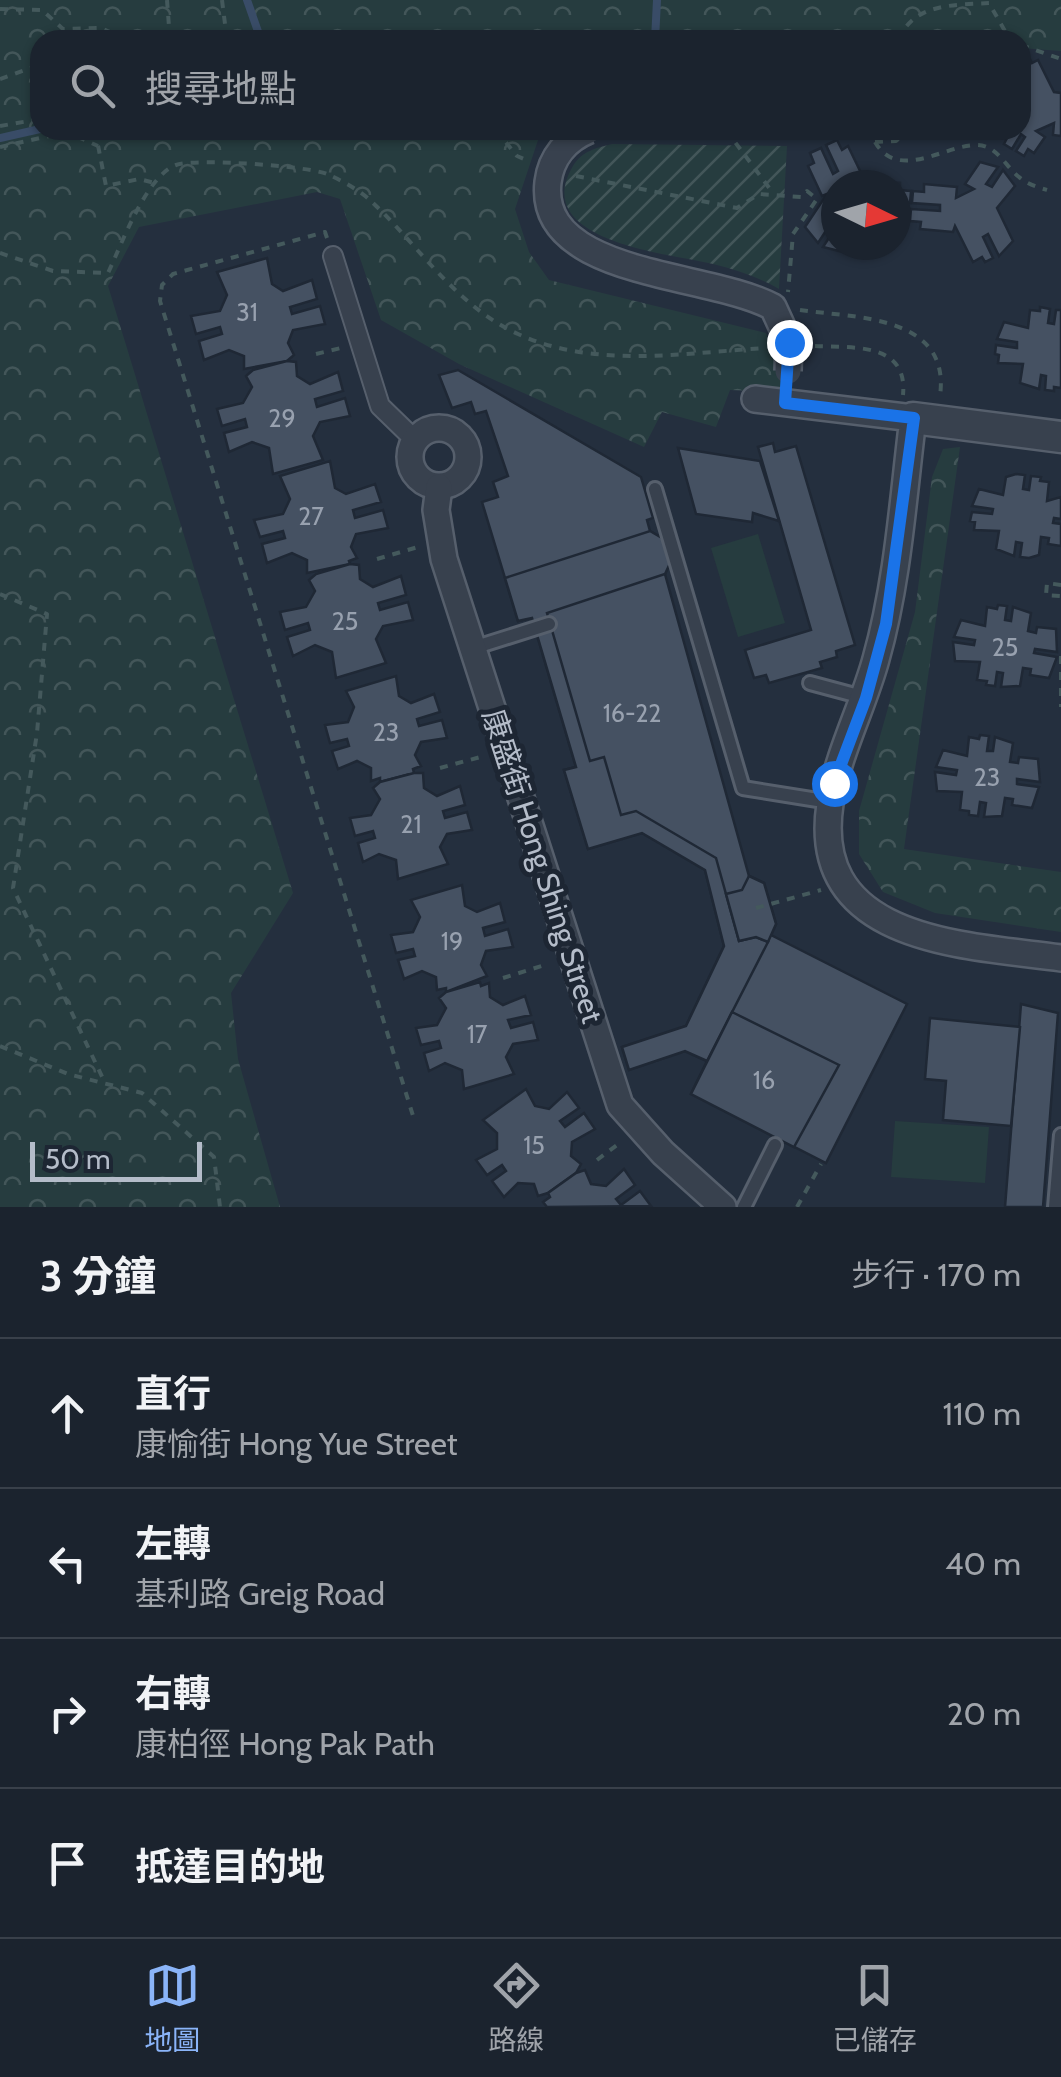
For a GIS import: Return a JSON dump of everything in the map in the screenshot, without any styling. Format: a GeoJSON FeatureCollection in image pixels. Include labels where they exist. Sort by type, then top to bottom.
{"type":"FeatureCollection","features":[{"type":"Feature","properties":{"kind":"street"},"geometry":{"type":"LineString","coordinates":[[574,140],[562,148],[552,166],[548,197],[559,228],[590,254],[730,288],[773,308],[789,342],[785,403]]}},
{"type":"Feature","properties":{"kind":"street"},"geometry":{"type":"LineString","coordinates":[[333,256],[380,406],[415,440]]}},
{"type":"Feature","properties":{"kind":"street"},"geometry":{"type":"LineString","coordinates":[[754,399],[918,409],[1061,437]]}},
{"type":"Feature","properties":{"kind":"street"},"geometry":{"type":"LineString","coordinates":[[918,409],[889,606],[866,698],[830,802],[829,836],[838,869],[857,899],[884,922],[922,938],[1061,958]]}},
{"type":"Feature","properties":{"kind":"street"},"geometry":{"type":"LineString","coordinates":[[431,428],[452,430],[466,444],[464,473],[439,487],[422,481],[411,466],[415,440],[431,428]]}},
{"type":"Feature","properties":{"kind":"street","name":"康盛街 Hong Shing Street"},"geometry":{"type":"LineString","coordinates":[[439,487],[441,547],[620,1105],[662,1153],[723,1207]]}},
{"type":"Feature","properties":{"kind":"lane"},"geometry":{"type":"LineString","coordinates":[[655,489],[744,788],[830,802]]}},
{"type":"Feature","properties":{"kind":"lane"},"geometry":{"type":"LineString","coordinates":[[472,648],[549,624]]}},
{"type":"Feature","properties":{"kind":"lane"},"geometry":{"type":"LineString","coordinates":[[810,683],[866,698]]}},
{"type":"Feature","properties":{"kind":"lane"},"geometry":{"type":"LineString","coordinates":[[1055,1207],[1061,1135]]}},
{"type":"Feature","properties":{"kind":"lane"},"geometry":{"type":"LineString","coordinates":[[744,1207],[775,1146]]}},
{"type":"Feature","properties":{"kind":"path"},"geometry":{"type":"LineString","coordinates":[[167,0],[169,30]]}},
{"type":"Feature","properties":{"kind":"path"},"geometry":{"type":"LineString","coordinates":[[222,0],[226,30]]}},
{"type":"Feature","properties":{"kind":"path"},"geometry":{"type":"LineString","coordinates":[[905,30],[913,17],[948,5],[989,3],[1004,30]]}},
{"type":"Feature","properties":{"kind":"path"},"geometry":{"type":"LineString","coordinates":[[0,9],[42,10],[63,29],[106,30]]}},
{"type":"Feature","properties":{"kind":"path"},"geometry":{"type":"LineString","coordinates":[[1031,48],[1061,59]]}},
{"type":"Feature","properties":{"kind":"path"},"geometry":{"type":"LineString","coordinates":[[0,79],[30,68]]}},
{"type":"Feature","properties":{"kind":"path"},"geometry":{"type":"LineString","coordinates":[[0,126],[30,122]]}},
{"type":"Feature","properties":{"kind":"path"},"geometry":{"type":"LineString","coordinates":[[0,147],[31,140]]}},
{"type":"Feature","properties":{"kind":"path"},"geometry":{"type":"LineString","coordinates":[[85,140],[98,146]]}},
{"type":"Feature","properties":{"kind":"path"},"geometry":{"type":"LineString","coordinates":[[97,140],[106,186],[139,179],[154,183]]}},
{"type":"Feature","properties":{"kind":"path"},"geometry":{"type":"LineString","coordinates":[[504,140],[517,156],[539,164]]}},
{"type":"Feature","properties":{"kind":"path"},"geometry":{"type":"LineString","coordinates":[[733,140],[772,193]]}},
{"type":"Feature","properties":{"kind":"path"},"geometry":{"type":"LineString","coordinates":[[896,140],[875,142],[878,148],[916,161],[974,145],[986,146],[1016,176],[1047,190]]}},
{"type":"Feature","properties":{"kind":"path"},"geometry":{"type":"LineString","coordinates":[[0,253],[52,271],[108,273],[154,183],[175,165],[235,163],[324,172],[370,200],[420,256],[493,321],[538,342],[622,356],[765,348]]}},
{"type":"Feature","properties":{"kind":"path"},"geometry":{"type":"LineString","coordinates":[[565,172],[737,208],[760,194],[801,197],[806,190],[816,198],[794,234],[787,309],[892,323],[919,337],[936,354],[943,375],[918,409]]}},
{"type":"Feature","properties":{"kind":"path"},"geometry":{"type":"LineString","coordinates":[[333,256],[325,232],[173,274],[162,286],[160,300],[414,1119]]}},
{"type":"Feature","properties":{"kind":"path"},"geometry":{"type":"LineString","coordinates":[[316,354],[360,342]]}},
{"type":"Feature","properties":{"kind":"path"},"geometry":{"type":"LineString","coordinates":[[804,346],[870,351],[895,360],[918,409]]}},
{"type":"Feature","properties":{"kind":"path"},"geometry":{"type":"LineString","coordinates":[[377,559],[418,547]]}},
{"type":"Feature","properties":{"kind":"path"},"geometry":{"type":"LineString","coordinates":[[1061,585],[1047,583],[1046,594],[1061,596]]}},
{"type":"Feature","properties":{"kind":"path"},"geometry":{"type":"LineString","coordinates":[[0,594],[48,614],[37,734],[13,888],[105,1083]]}},
{"type":"Feature","properties":{"kind":"path"},"geometry":{"type":"LineString","coordinates":[[1061,656],[1061,707]]}},
{"type":"Feature","properties":{"kind":"path"},"geometry":{"type":"LineString","coordinates":[[440,768],[484,756]]}},
{"type":"Feature","properties":{"kind":"path"},"geometry":{"type":"LineString","coordinates":[[756,908],[825,889]]}},
{"type":"Feature","properties":{"kind":"path"},"geometry":{"type":"LineString","coordinates":[[503,978],[548,964]]}},
{"type":"Feature","properties":{"kind":"path"},"geometry":{"type":"LineString","coordinates":[[0,1046],[68,1074],[142,1092],[214,1157],[220,1207]]}},
{"type":"Feature","properties":{"kind":"path"},"geometry":{"type":"LineString","coordinates":[[597,1160],[624,1140]]}},
{"type":"Feature","properties":{"kind":"path"},"geometry":{"type":"LineString","coordinates":[[798,1207],[821,1164]]}},
{"type":"Feature","properties":{"kind":"green space"},"geometry":{"type":"Polygon","coordinates":[[[0,0],[1061,0],[1061,51],[1031,49],[1031,30],[30,30],[30,140],[538,140],[515,209],[529,252],[549,280],[766,333],[787,392],[730,390],[716,427],[662,412],[644,447],[459,364],[381,320],[340,199],[317,192],[139,227],[108,286],[293,893],[231,993],[238,1059],[280,1207],[0,1207],[0,0]]]}},
{"type":"Feature","properties":{"kind":"green space"},"geometry":{"type":"Polygon","coordinates":[[[612,144],[787,146],[779,289],[739,271],[639,249],[587,228],[570,212],[564,192],[573,166],[581,157],[612,144]]]}},
{"type":"Feature","properties":{"kind":"green space"},"geometry":{"type":"Polygon","coordinates":[[[960,447],[904,849],[1061,872],[1061,932],[935,913],[883,892],[859,854],[859,811],[915,612],[932,477],[943,449],[960,447]]]}},
{"type":"Feature","properties":{"kind":"green space"},"geometry":{"type":"Polygon","coordinates":[[[758,534],[785,623],[738,637],[711,548],[758,534]]]}},
{"type":"Feature","properties":{"kind":"green space"},"geometry":{"type":"Polygon","coordinates":[[[895,1121],[989,1127],[985,1183],[891,1177],[895,1121]]]}},
{"type":"Feature","properties":{"kind":"building"},"geometry":{"type":"Polygon","coordinates":[[[1038,60],[1054,92],[1061,93],[1061,136],[1053,135],[1054,123],[1036,131],[1045,137],[1034,153],[1028,149],[1024,156],[1016,151],[1023,140],[1031,140],[1031,61],[1038,60]]]}},
{"type":"Feature","properties":{"kind":"building"},"geometry":{"type":"Polygon","coordinates":[[[837,140],[842,150],[848,146],[860,170],[838,170],[826,145],[837,140]]]}},
{"type":"Feature","properties":{"kind":"building"},"geometry":{"type":"Polygon","coordinates":[[[1006,140],[1017,140],[1012,149],[1004,144],[1006,140]]]}},
{"type":"Feature","properties":{"kind":"building"},"geometry":{"type":"Polygon","coordinates":[[[821,148],[831,170],[821,170],[821,194],[808,166],[814,163],[810,153],[821,148]]]}},
{"type":"Feature","properties":{"kind":"building"},"geometry":{"type":"Polygon","coordinates":[[[980,162],[998,167],[986,184],[992,187],[1003,170],[1015,186],[997,208],[1013,241],[999,256],[988,234],[983,237],[993,258],[985,262],[982,257],[973,262],[955,226],[953,232],[920,229],[921,222],[911,221],[911,209],[940,211],[940,205],[912,203],[913,191],[924,192],[924,184],[957,187],[956,198],[974,189],[965,184],[980,162]]]}},
{"type":"Feature","properties":{"kind":"building"},"geometry":{"type":"Polygon","coordinates":[[[821,203],[818,243],[805,227],[821,203]]]}},
{"type":"Feature","properties":{"kind":"building"},"geometry":{"type":"Polygon","coordinates":[[[267,258],[272,284],[283,291],[312,280],[317,299],[290,307],[292,314],[320,306],[325,324],[293,330],[288,343],[294,355],[287,361],[244,369],[244,356],[229,350],[204,360],[199,341],[222,334],[220,327],[196,334],[191,316],[220,311],[227,295],[217,272],[267,258]]]}},
{"type":"Feature","properties":{"kind":"building"},"geometry":{"type":"Polygon","coordinates":[[[1040,307],[1050,309],[1048,323],[1054,324],[1056,310],[1061,310],[1061,388],[1054,387],[1054,391],[1045,390],[1046,376],[1041,375],[1039,389],[1020,383],[1023,364],[998,363],[999,355],[995,354],[996,345],[1017,348],[1017,342],[997,339],[1004,322],[1028,328],[1030,310],[1040,311],[1040,307]]]}},
{"type":"Feature","properties":{"kind":"building"},"geometry":{"type":"Polygon","coordinates":[[[296,362],[297,376],[310,384],[338,372],[343,391],[315,399],[317,407],[345,398],[350,416],[320,422],[313,436],[323,460],[273,474],[269,448],[252,442],[229,452],[224,433],[247,427],[245,419],[222,426],[217,409],[243,403],[252,387],[246,376],[253,370],[296,362]]]}},
{"type":"Feature","properties":{"kind":"building"},"geometry":{"type":"Polygon","coordinates":[[[458,370],[641,477],[653,518],[647,520],[650,531],[667,541],[672,559],[665,574],[749,876],[764,883],[776,924],[771,935],[907,1004],[826,1163],[691,1094],[707,1061],[685,1051],[629,1070],[622,1047],[686,1026],[724,946],[705,870],[642,833],[588,849],[564,770],[576,767],[532,618],[518,621],[482,502],[498,497],[493,482],[508,476],[486,411],[475,414],[471,402],[452,408],[439,375],[458,370]]]}},
{"type":"Feature","properties":{"kind":"building"},"geometry":{"type":"Polygon","coordinates":[[[773,443],[775,452],[796,446],[855,645],[820,662],[822,668],[769,683],[766,675],[754,678],[745,650],[811,630],[758,447],[773,443]]]}},
{"type":"Feature","properties":{"kind":"building"},"geometry":{"type":"Polygon","coordinates":[[[678,448],[760,461],[779,521],[753,513],[752,522],[696,514],[678,448]]]}},
{"type":"Feature","properties":{"kind":"building"},"geometry":{"type":"Polygon","coordinates":[[[330,461],[335,488],[346,494],[375,484],[381,502],[353,510],[355,518],[383,510],[388,528],[356,534],[351,547],[357,558],[350,564],[307,573],[307,560],[292,553],[267,563],[262,544],[285,538],[283,531],[260,537],[254,520],[283,514],[290,499],[280,476],[330,461]]]}},
{"type":"Feature","properties":{"kind":"building"},"geometry":{"type":"Polygon","coordinates":[[[1025,475],[1023,489],[1029,490],[1031,476],[1041,477],[1040,481],[1049,482],[1047,501],[1061,497],[1061,519],[1054,518],[1053,523],[1061,524],[1061,546],[1048,544],[1049,538],[1041,537],[1039,555],[1029,558],[1020,557],[1022,543],[1016,542],[1014,556],[996,549],[999,531],[974,530],[975,522],[970,521],[972,512],[992,514],[993,509],[972,506],[979,489],[1003,495],[1006,477],[1025,475]]]}},
{"type":"Feature","properties":{"kind":"building"},"geometry":{"type":"Polygon","coordinates":[[[650,531],[667,541],[672,559],[665,574],[547,613],[590,761],[604,757],[621,815],[636,811],[716,858],[739,941],[756,937],[768,942],[707,1061],[685,1051],[629,1070],[622,1047],[686,1026],[724,946],[705,870],[642,833],[588,849],[564,770],[576,767],[532,618],[518,621],[505,578],[650,531]]]}},
{"type":"Feature","properties":{"kind":"building"},"geometry":{"type":"Polygon","coordinates":[[[359,565],[360,579],[373,587],[401,576],[406,595],[378,603],[380,610],[408,602],[413,620],[383,626],[376,639],[386,663],[336,678],[332,652],[315,645],[293,656],[287,637],[310,630],[308,623],[285,630],[280,612],[306,607],[315,591],[309,580],[316,574],[359,565]]]}},
{"type":"Feature","properties":{"kind":"building"},"geometry":{"type":"Polygon","coordinates":[[[998,605],[1007,606],[1005,620],[1011,621],[1013,607],[1031,613],[1028,631],[1036,633],[1037,627],[1056,629],[1057,652],[1035,649],[1034,653],[1057,657],[1049,678],[1030,675],[1031,669],[1023,668],[1020,686],[1001,687],[1003,673],[997,672],[995,686],[986,685],[987,681],[977,680],[980,662],[955,661],[953,642],[974,645],[975,640],[954,637],[961,620],[985,626],[987,607],[997,609],[998,605]]]}},
{"type":"Feature","properties":{"kind":"building"},"geometry":{"type":"Polygon","coordinates":[[[396,676],[399,696],[411,703],[434,694],[440,712],[417,719],[419,726],[442,720],[447,738],[421,742],[415,755],[421,766],[413,769],[414,773],[380,782],[380,778],[371,781],[371,768],[357,761],[338,769],[332,751],[349,746],[347,739],[330,743],[325,725],[348,722],[354,707],[346,691],[396,676]]]}},
{"type":"Feature","properties":{"kind":"building"},"geometry":{"type":"Polygon","coordinates":[[[980,735],[989,736],[987,751],[993,751],[995,737],[1013,743],[1010,762],[1018,763],[1019,757],[1038,759],[1040,782],[1017,779],[1017,784],[1039,787],[1032,808],[1012,805],[1013,799],[1005,798],[1002,816],[984,817],[986,803],[980,802],[978,816],[969,815],[969,811],[960,810],[962,792],[937,791],[935,772],[956,775],[957,770],[936,767],[943,750],[967,756],[969,737],[979,739],[980,735]]]}},
{"type":"Feature","properties":{"kind":"building"},"geometry":{"type":"Polygon","coordinates":[[[423,773],[424,788],[437,796],[460,786],[465,805],[443,811],[445,818],[467,812],[472,830],[447,834],[440,847],[448,864],[398,879],[396,860],[379,854],[363,862],[358,843],[375,838],[373,831],[355,836],[350,818],[371,815],[380,799],[373,788],[380,782],[423,773]]]}},
{"type":"Feature","properties":{"kind":"building"},"geometry":{"type":"Polygon","coordinates":[[[749,876],[764,883],[776,924],[768,942],[756,937],[739,941],[726,894],[742,890],[749,876]]]}},
{"type":"Feature","properties":{"kind":"building"},"geometry":{"type":"Polygon","coordinates":[[[462,885],[465,906],[477,912],[500,903],[505,922],[483,928],[485,936],[508,929],[513,947],[486,951],[481,965],[487,976],[446,992],[446,988],[437,990],[436,977],[422,971],[404,979],[398,960],[415,956],[413,949],[396,953],[391,935],[413,932],[420,917],[411,900],[462,885]]]}},
{"type":"Feature","properties":{"kind":"building"},"geometry":{"type":"Polygon","coordinates":[[[480,982],[481,986],[489,983],[490,997],[503,1005],[525,996],[531,1015],[508,1020],[511,1028],[533,1022],[538,1040],[513,1044],[506,1057],[514,1074],[464,1089],[462,1070],[445,1063],[429,1071],[424,1053],[441,1048],[439,1041],[421,1045],[416,1028],[437,1025],[446,1008],[439,998],[446,992],[480,982]]]}},
{"type":"Feature","properties":{"kind":"building"},"geometry":{"type":"Polygon","coordinates":[[[1021,1004],[1058,1013],[1043,1207],[1005,1207],[1021,1004]]]}},
{"type":"Feature","properties":{"kind":"building"},"geometry":{"type":"Polygon","coordinates":[[[732,1012],[839,1065],[794,1147],[691,1094],[732,1012]]]}},
{"type":"Feature","properties":{"kind":"building"},"geometry":{"type":"Polygon","coordinates":[[[930,1018],[1020,1027],[1011,1126],[943,1120],[946,1081],[925,1079],[930,1018]]]}},
{"type":"Feature","properties":{"kind":"building"},"geometry":{"type":"Polygon","coordinates":[[[526,1089],[535,1106],[549,1109],[567,1092],[579,1108],[560,1121],[565,1127],[584,1113],[595,1129],[572,1142],[571,1156],[581,1164],[576,1173],[548,1193],[538,1196],[534,1184],[518,1183],[504,1197],[492,1181],[506,1171],[502,1165],[487,1175],[476,1160],[497,1149],[497,1133],[483,1120],[526,1089]]]}},
{"type":"Feature","properties":{"kind":"building"},"geometry":{"type":"Polygon","coordinates":[[[624,1169],[635,1185],[616,1199],[621,1205],[640,1191],[651,1206],[547,1207],[543,1202],[550,1197],[548,1193],[576,1173],[585,1170],[591,1184],[606,1186],[624,1169]]]}},
{"type":"Feature","properties":{"kind":"waterway"},"geometry":{"type":"LineString","coordinates":[[247,0],[258,30]]}},
{"type":"Feature","properties":{"kind":"waterway"},"geometry":{"type":"LineString","coordinates":[[656,30],[657,0]]}},
{"type":"Feature","properties":{"kind":"waterway"},"geometry":{"type":"LineString","coordinates":[[0,138],[30,131]]}},
{"type":"Feature","properties":{"kind":"route"},"geometry":{"type":"LineString","coordinates":[[789,342],[785,403],[914,418],[886,624],[866,698],[834,783]]}}]}
